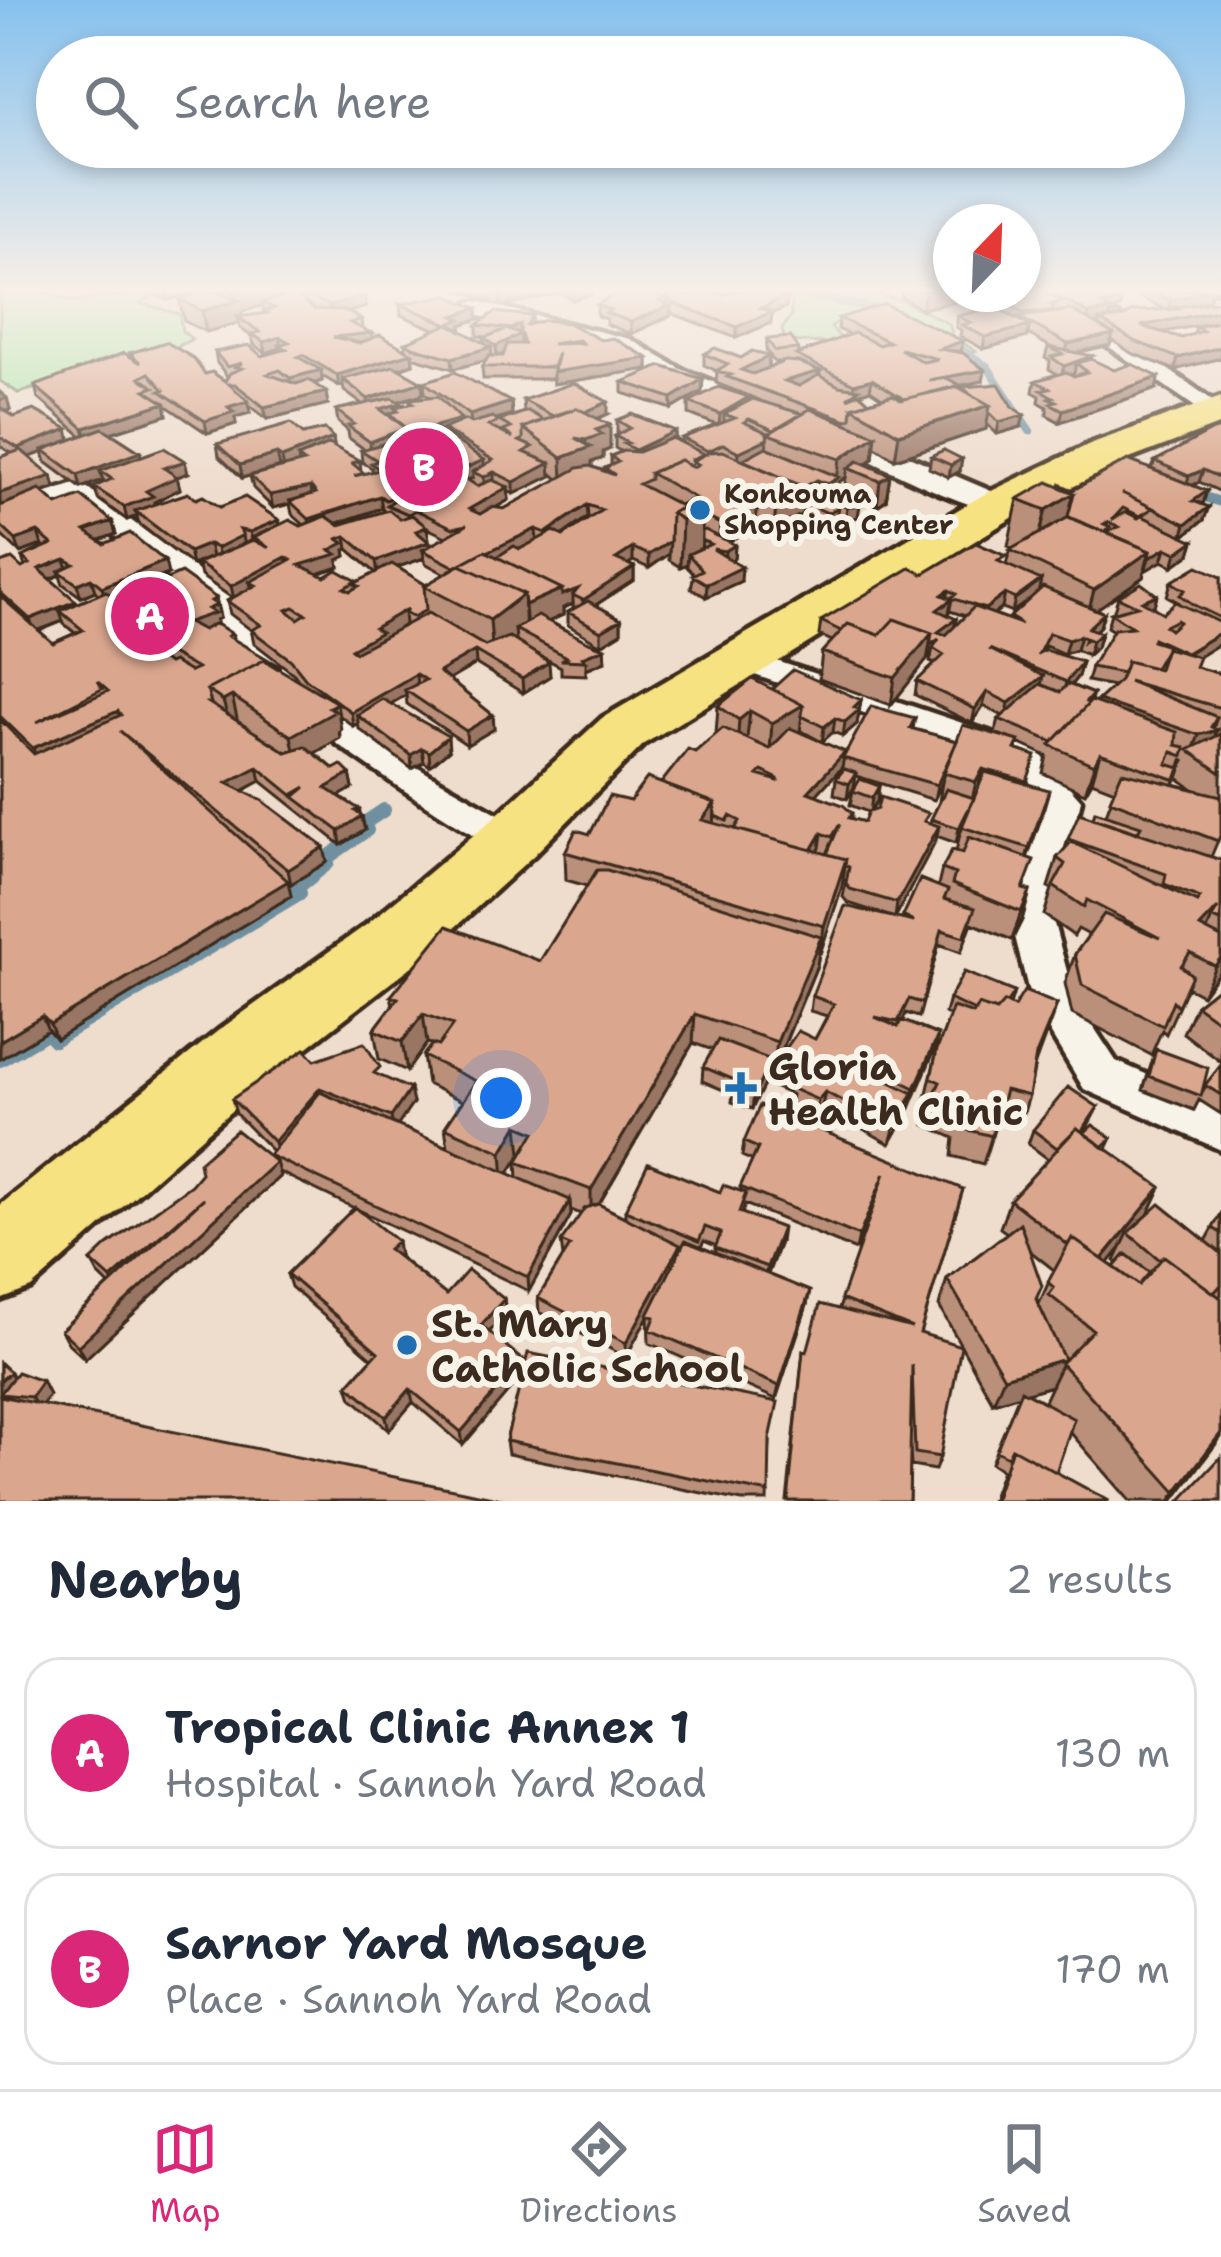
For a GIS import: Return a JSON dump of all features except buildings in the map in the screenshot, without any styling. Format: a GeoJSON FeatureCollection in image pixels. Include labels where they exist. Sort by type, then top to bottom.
{"type":"FeatureCollection","features":[{"type":"Feature","properties":{"kind":"highway"},"geometry":{"type":"LineString","coordinates":[[0,1259],[246,1052],[391,944],[511,839],[622,731],[1000,506],[1108,452],[1218,413]]}},
{"type":"Feature","properties":{"kind":"street"},"geometry":{"type":"LineString","coordinates":[[649,360],[673,374],[792,417],[1000,506]]}},
{"type":"Feature","properties":{"kind":"street"},"geometry":{"type":"LineString","coordinates":[[1140,360],[1218,413]]}},
{"type":"Feature","properties":{"kind":"street"},"geometry":{"type":"LineString","coordinates":[[0,517],[75,492],[222,604],[231,629],[252,652],[391,768],[511,839]]}},
{"type":"Feature","properties":{"kind":"street"},"geometry":{"type":"LineString","coordinates":[[741,659],[1021,755],[1062,800],[1032,920],[1053,1000],[1100,1075],[1221,1129]]}},
{"type":"Feature","properties":{"kind":"green space"},"geometry":{"type":"Polygon","coordinates":[[[0,360],[135,360],[18,393],[0,381],[0,360]]]}},
{"type":"Feature","properties":{"kind":"waterway"},"geometry":{"type":"LineString","coordinates":[[978,360],[987,366],[1030,431]]}},
{"type":"Feature","properties":{"kind":"waterway"},"geometry":{"type":"LineString","coordinates":[[1194,494],[1221,502]]}},
{"type":"Feature","properties":{"kind":"waterway"},"geometry":{"type":"LineString","coordinates":[[988,531],[1028,510]]}},
{"type":"Feature","properties":{"kind":"waterway"},"geometry":{"type":"LineString","coordinates":[[0,1060],[47,1032],[54,1040],[300,893],[297,888],[328,863],[324,860],[367,830],[360,826],[384,810]]}},
{"type":"Feature","properties":{"kind":"place","name":"Sarnor Yard Mosque"},"geometry":{"type":"Point","coordinates":[424,467]}},
{"type":"Feature","properties":{"kind":"place","name":"Konkouma Shopping Center"},"geometry":{"type":"Point","coordinates":[700,510]}},
{"type":"Feature","properties":{"kind":"place","name":"Tropical Clinic Annex 1"},"geometry":{"type":"Point","coordinates":[150,616]}},
{"type":"Feature","properties":{"kind":"place","name":"Gloria Health Clinic"},"geometry":{"type":"Point","coordinates":[741,1088]}},
{"type":"Feature","properties":{"kind":"place","name":"St. Mary Catholic School"},"geometry":{"type":"Point","coordinates":[407,1345]}}]}
